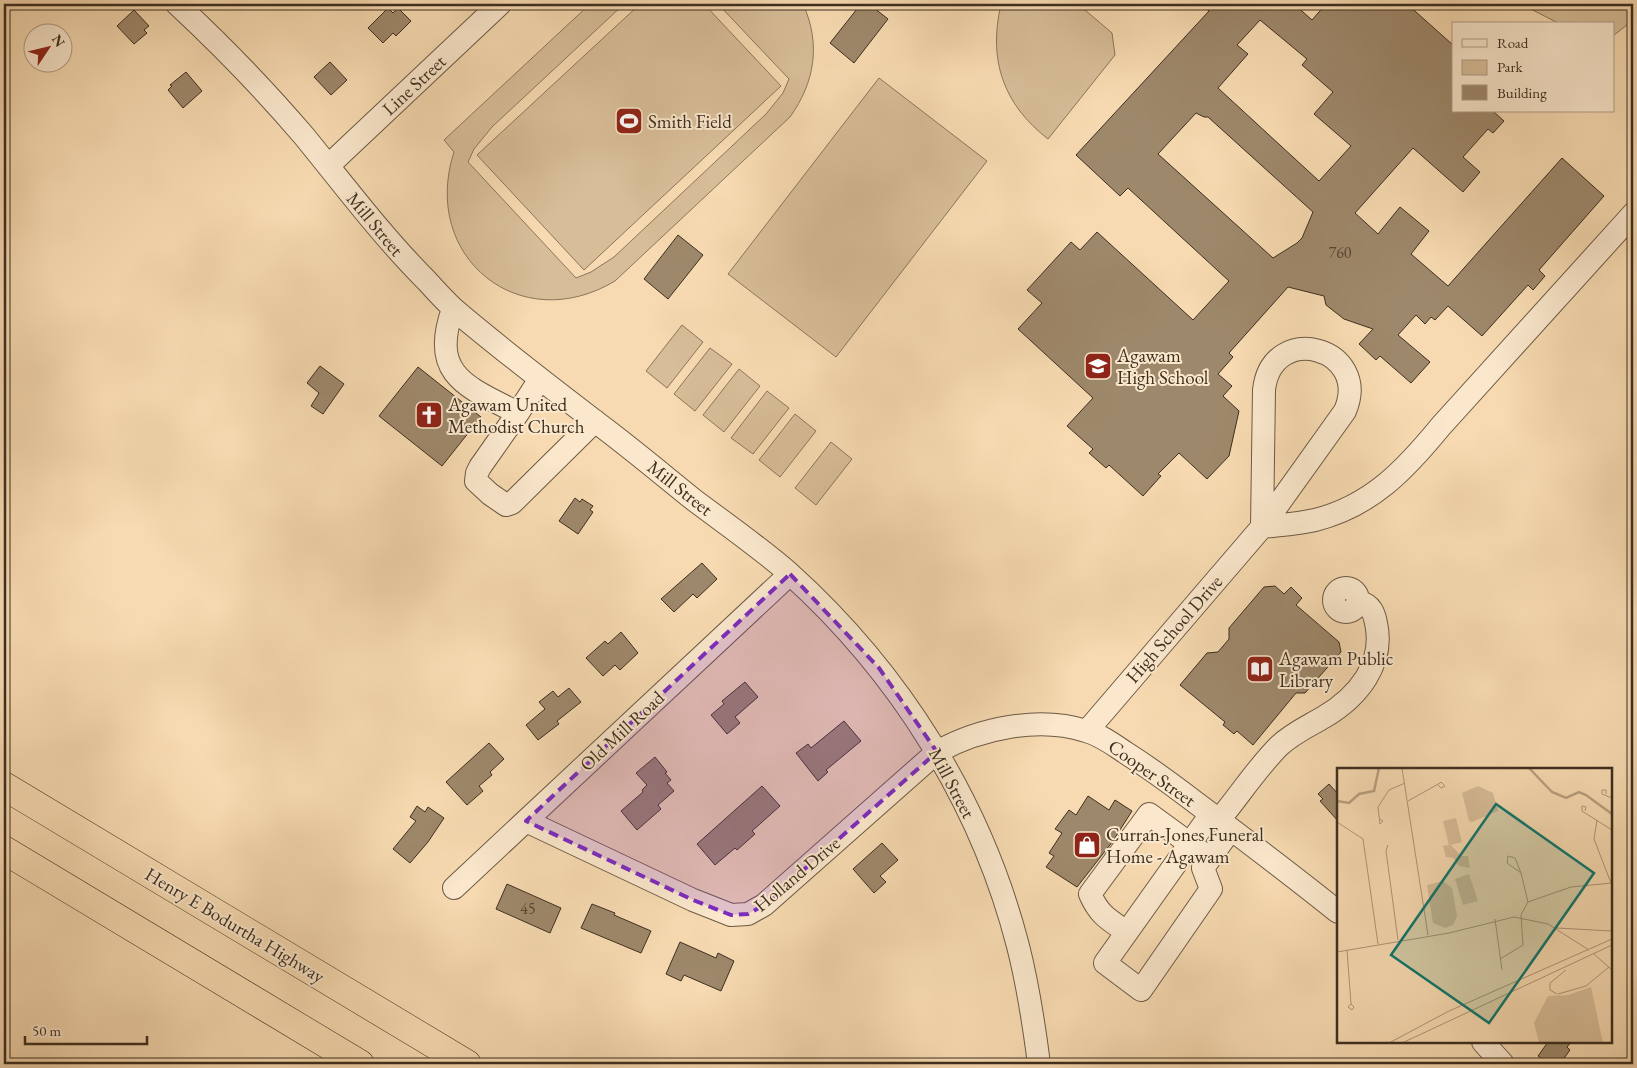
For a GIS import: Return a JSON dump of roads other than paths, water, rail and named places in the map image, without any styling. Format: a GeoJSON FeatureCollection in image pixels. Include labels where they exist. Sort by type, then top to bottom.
{"type":"FeatureCollection","features":[{"type":"Feature","properties":{"kind":"highway","name":"Henry E Bodurtha Highway"},"geometry":{"type":"LineString","coordinates":[[4,786],[467,1064]]}},
{"type":"Feature","properties":{"kind":"highway"},"geometry":{"type":"LineString","coordinates":[[4,850],[360,1064]]}},
{"type":"Feature","properties":{"kind":"street","name":"Mill Street"},"geometry":{"type":"LineString","coordinates":[[177,4],[244,68],[276,103],[384,235],[453,308],[540,379],[790,574],[850,635],[879,668],[912,713],[937,752],[984,847],[1018,946],[1028,990],[1039,1064]]}},
{"type":"Feature","properties":{"kind":"street","name":"Line Street"},"geometry":{"type":"LineString","coordinates":[[328,166],[500,4]]}},
{"type":"Feature","properties":{"kind":"street"},"geometry":{"type":"LineString","coordinates":[[1262,526],[1314,520],[1362,502],[1382,488],[1415,456],[1633,214]]}},
{"type":"Feature","properties":{"kind":"street"},"geometry":{"type":"LineString","coordinates":[[453,308],[447,325],[445,341],[446,356],[453,371],[462,382],[518,414]]}},
{"type":"Feature","properties":{"kind":"street","name":"High School Drive"},"geometry":{"type":"LineString","coordinates":[[1087,731],[1262,526],[1342,416],[1348,406],[1350,388],[1345,371],[1338,361],[1322,351],[1305,348],[1287,353],[1272,366],[1266,377],[1264,390],[1262,526]]}},
{"type":"Feature","properties":{"kind":"street"},"geometry":{"type":"LineString","coordinates":[[540,379],[477,473],[476,481],[490,494],[506,505],[512,503],[595,421]]}},
{"type":"Feature","properties":{"kind":"street","name":"Old Mill Road"},"geometry":{"type":"LineString","coordinates":[[454,888],[790,574]]}},
{"type":"Feature","properties":{"kind":"street"},"geometry":{"type":"LineString","coordinates":[[1220,821],[1210,858],[1204,868],[1211,888],[1141,990],[1105,963],[1190,844],[1220,821],[1279,747],[1296,733],[1334,711],[1367,678],[1376,652],[1377,630],[1371,608],[1367,604],[1358,602]]}},
{"type":"Feature","properties":{"kind":"street","name":"Cooper Street"},"geometry":{"type":"LineString","coordinates":[[937,752],[980,734],[1030,725],[1060,725],[1087,731],[1108,741],[1138,760],[1337,911]]}},
{"type":"Feature","properties":{"kind":"street","name":"Holland Drive"},"geometry":{"type":"LineString","coordinates":[[526,821],[693,900],[731,915],[748,914],[764,905],[937,752]]}},
{"type":"Feature","properties":{"kind":"street"},"geometry":{"type":"LineString","coordinates":[[1127,932],[1109,920],[1096,908],[1090,894],[1150,814],[1210,858]]}},
{"type":"Feature","properties":{"kind":"street"},"geometry":{"type":"LineString","coordinates":[[1484,1043],[1503,1064]]}},
{"type":"Feature","properties":{"kind":"place","name":"Smith Field"},"geometry":{"type":"Point","coordinates":[629,121]}},
{"type":"Feature","properties":{"kind":"place","name":"Agawam High School"},"geometry":{"type":"Point","coordinates":[1098,366]}},
{"type":"Feature","properties":{"kind":"place","name":"Agawam United Methodist Church"},"geometry":{"type":"Point","coordinates":[429,415]}},
{"type":"Feature","properties":{"kind":"place","name":"Agawam Public Library"},"geometry":{"type":"Point","coordinates":[1260,669]}},
{"type":"Feature","properties":{"kind":"place","name":"Curran-Jones Funeral Home - Agawam"},"geometry":{"type":"Point","coordinates":[1087,845]}}]}
